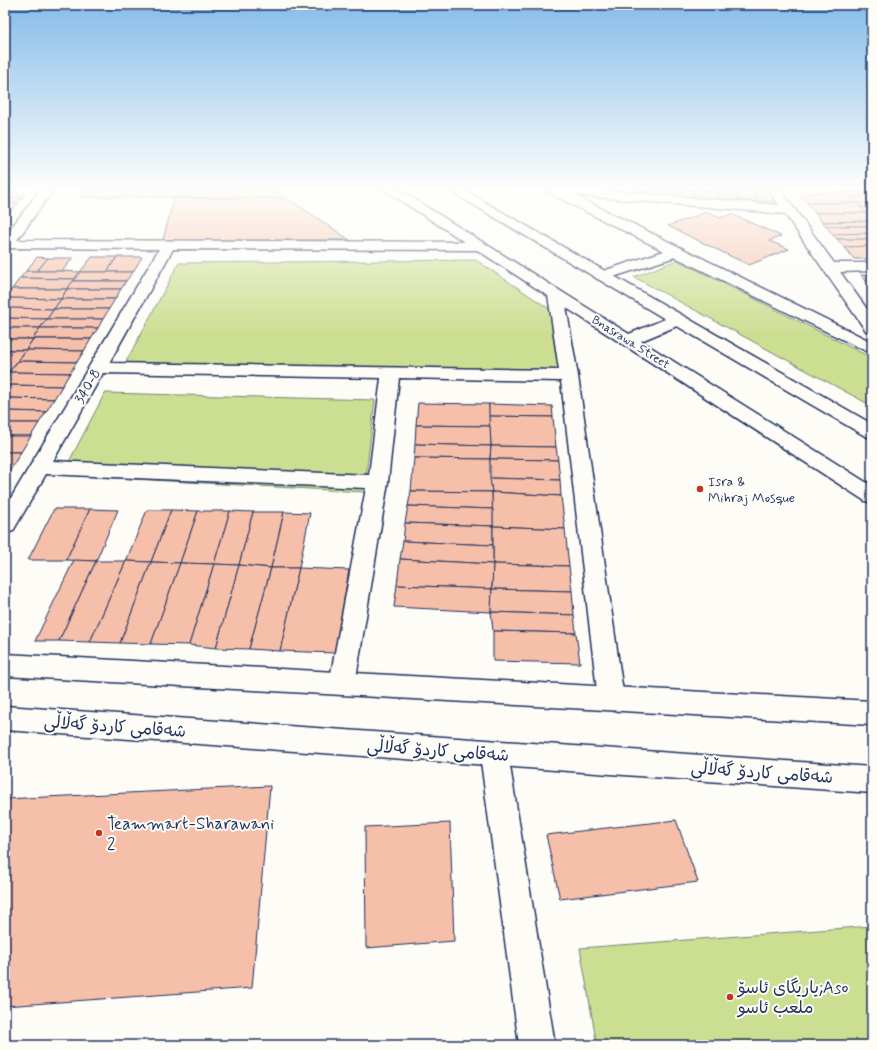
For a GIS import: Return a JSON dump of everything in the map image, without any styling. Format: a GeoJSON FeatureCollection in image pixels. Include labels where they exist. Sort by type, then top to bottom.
{"type":"FeatureCollection","features":[{"type":"Feature","properties":{"kind":"street","name":"Bnasrawa Street"},"geometry":{"type":"LineString","coordinates":[[467,238],[872,496]]}},
{"type":"Feature","properties":{"kind":"street"},"geometry":{"type":"LineString","coordinates":[[537,238],[872,432]]}},
{"type":"Feature","properties":{"kind":"street"},"geometry":{"type":"LineString","coordinates":[[651,238],[867,342]]}},
{"type":"Feature","properties":{"kind":"street"},"geometry":{"type":"LineString","coordinates":[[809,238],[872,328]]}},
{"type":"Feature","properties":{"kind":"street"},"geometry":{"type":"LineString","coordinates":[[6,245],[169,244],[480,246]]}},
{"type":"Feature","properties":{"kind":"street","name":"340-8"},"geometry":{"type":"LineString","coordinates":[[5,526],[169,244]]}},
{"type":"Feature","properties":{"kind":"street"},"geometry":{"type":"LineString","coordinates":[[602,276],[678,251]]}},
{"type":"Feature","properties":{"kind":"street"},"geometry":{"type":"LineString","coordinates":[[830,268],[872,267]]}},
{"type":"Feature","properties":{"kind":"street"},"geometry":{"type":"LineString","coordinates":[[556,295],[569,376],[611,699]]}},
{"type":"Feature","properties":{"kind":"street"},"geometry":{"type":"LineString","coordinates":[[629,340],[677,320]]}},
{"type":"Feature","properties":{"kind":"street"},"geometry":{"type":"LineString","coordinates":[[97,368],[569,376]]}},
{"type":"Feature","properties":{"kind":"street"},"geometry":{"type":"LineString","coordinates":[[342,684],[378,482],[392,373]]}},
{"type":"Feature","properties":{"kind":"street"},"geometry":{"type":"LineString","coordinates":[[40,468],[378,482]]}},
{"type":"Feature","properties":{"kind":"street"},"geometry":{"type":"LineString","coordinates":[[8,670],[342,684],[872,713]]}},
{"type":"Feature","properties":{"kind":"street","name":"شەقامی کاردۆ گەڵاڵی"},"geometry":{"type":"LineString","coordinates":[[5,718],[872,780]]}},
{"type":"Feature","properties":{"kind":"street"},"geometry":{"type":"LineString","coordinates":[[494,754],[538,1045]]}},
{"type":"Feature","properties":{"kind":"green space"},"geometry":{"type":"Polygon","coordinates":[[[476,260],[551,310],[561,380],[121,371],[179,263],[476,260]]]}},
{"type":"Feature","properties":{"kind":"green space"},"geometry":{"type":"Polygon","coordinates":[[[677,260],[872,358],[872,406],[634,277],[677,260]]]}},
{"type":"Feature","properties":{"kind":"green space"},"geometry":{"type":"Polygon","coordinates":[[[105,393],[375,400],[364,492],[62,475],[105,393]]]}},
{"type":"Feature","properties":{"kind":"green space","name":"یاریگای ئاسۆ;Aso ملعب ئاسو"},"geometry":{"type":"Polygon","coordinates":[[[872,926],[872,1045],[597,1045],[580,948],[872,926]]]}},
{"type":"Feature","properties":{"kind":"building"},"geometry":{"type":"Polygon","coordinates":[[[164,238],[347,238],[350,240],[163,240],[164,238]]]}},
{"type":"Feature","properties":{"kind":"building"},"geometry":{"type":"Polygon","coordinates":[[[693,238],[776,238],[769,241],[789,249],[749,265],[693,238]]]}},
{"type":"Feature","properties":{"kind":"building"},"geometry":{"type":"Polygon","coordinates":[[[836,238],[872,238],[872,239],[836,238]]]}},
{"type":"Feature","properties":{"kind":"building"},"geometry":{"type":"Polygon","coordinates":[[[837,239],[872,239],[872,246],[844,247],[837,239]]]}},
{"type":"Feature","properties":{"kind":"building"},"geometry":{"type":"Polygon","coordinates":[[[872,246],[872,259],[854,259],[844,247],[872,246]]]}},
{"type":"Feature","properties":{"kind":"building"},"geometry":{"type":"Polygon","coordinates":[[[37,257],[48,258],[37,271],[26,271],[37,257]]]}},
{"type":"Feature","properties":{"kind":"building"},"geometry":{"type":"Polygon","coordinates":[[[92,257],[117,257],[107,272],[80,272],[92,257]]]}},
{"type":"Feature","properties":{"kind":"building"},"geometry":{"type":"Polygon","coordinates":[[[117,257],[142,257],[133,272],[107,272],[117,257]]]}},
{"type":"Feature","properties":{"kind":"building"},"geometry":{"type":"Polygon","coordinates":[[[48,258],[73,258],[62,271],[37,271],[48,258]]]}},
{"type":"Feature","properties":{"kind":"building"},"geometry":{"type":"Polygon","coordinates":[[[26,271],[80,272],[75,279],[20,278],[26,271]]]}},
{"type":"Feature","properties":{"kind":"building"},"geometry":{"type":"Polygon","coordinates":[[[80,272],[133,272],[126,281],[73,281],[80,272]]]}},
{"type":"Feature","properties":{"kind":"building"},"geometry":{"type":"Polygon","coordinates":[[[861,275],[872,275],[872,288],[861,275]]]}},
{"type":"Feature","properties":{"kind":"building"},"geometry":{"type":"Polygon","coordinates":[[[20,278],[75,279],[67,289],[12,289],[20,278]]]}},
{"type":"Feature","properties":{"kind":"building"},"geometry":{"type":"Polygon","coordinates":[[[73,281],[126,281],[121,289],[67,289],[73,281]]]}},
{"type":"Feature","properties":{"kind":"building"},"geometry":{"type":"Polygon","coordinates":[[[12,289],[67,289],[61,299],[5,298],[12,289]]]}},
{"type":"Feature","properties":{"kind":"building"},"geometry":{"type":"Polygon","coordinates":[[[67,289],[121,289],[115,299],[61,299],[67,289]]]}},
{"type":"Feature","properties":{"kind":"building"},"geometry":{"type":"Polygon","coordinates":[[[5,298],[61,299],[54,309],[5,308],[5,298]]]}},
{"type":"Feature","properties":{"kind":"building"},"geometry":{"type":"Polygon","coordinates":[[[61,299],[115,299],[109,309],[54,309],[61,299]]]}},
{"type":"Feature","properties":{"kind":"building"},"geometry":{"type":"Polygon","coordinates":[[[5,308],[54,309],[47,319],[5,318],[5,308]]]}},
{"type":"Feature","properties":{"kind":"building"},"geometry":{"type":"Polygon","coordinates":[[[54,309],[109,309],[103,319],[47,319],[54,309]]]}},
{"type":"Feature","properties":{"kind":"building"},"geometry":{"type":"Polygon","coordinates":[[[5,318],[47,319],[40,328],[5,328],[5,318]]]}},
{"type":"Feature","properties":{"kind":"building"},"geometry":{"type":"Polygon","coordinates":[[[47,319],[103,319],[98,328],[40,328],[47,319]]]}},
{"type":"Feature","properties":{"kind":"building"},"geometry":{"type":"Polygon","coordinates":[[[5,328],[40,328],[33,339],[5,339],[5,328]]]}},
{"type":"Feature","properties":{"kind":"building"},"geometry":{"type":"Polygon","coordinates":[[[40,328],[98,328],[91,339],[33,339],[40,328]]]}},
{"type":"Feature","properties":{"kind":"building"},"geometry":{"type":"Polygon","coordinates":[[[5,339],[33,339],[26,350],[5,350],[5,339]]]}},
{"type":"Feature","properties":{"kind":"building"},"geometry":{"type":"Polygon","coordinates":[[[33,339],[91,339],[84,351],[26,350],[33,339]]]}},
{"type":"Feature","properties":{"kind":"building"},"geometry":{"type":"Polygon","coordinates":[[[5,350],[26,350],[9,372],[5,372],[5,350]]]}},
{"type":"Feature","properties":{"kind":"building"},"geometry":{"type":"Polygon","coordinates":[[[26,350],[84,351],[77,362],[18,361],[26,350]]]}},
{"type":"Feature","properties":{"kind":"building"},"geometry":{"type":"Polygon","coordinates":[[[18,361],[77,362],[70,373],[9,372],[18,361]]]}},
{"type":"Feature","properties":{"kind":"building"},"geometry":{"type":"Polygon","coordinates":[[[9,372],[70,373],[62,386],[5,385],[5,378],[9,372]]]}},
{"type":"Feature","properties":{"kind":"building"},"geometry":{"type":"Polygon","coordinates":[[[5,385],[62,386],[54,399],[5,398],[5,385]]]}},
{"type":"Feature","properties":{"kind":"building"},"geometry":{"type":"Polygon","coordinates":[[[5,398],[54,399],[46,412],[5,411],[5,398]]]}},
{"type":"Feature","properties":{"kind":"building"},"geometry":{"type":"Polygon","coordinates":[[[418,403],[489,404],[490,426],[416,425],[418,403]]]}},
{"type":"Feature","properties":{"kind":"building"},"geometry":{"type":"Polygon","coordinates":[[[489,404],[552,406],[553,417],[489,416],[489,404]]]}},
{"type":"Feature","properties":{"kind":"building"},"geometry":{"type":"Polygon","coordinates":[[[5,411],[46,412],[39,423],[5,423],[5,411]]]}},
{"type":"Feature","properties":{"kind":"building"},"geometry":{"type":"Polygon","coordinates":[[[489,416],[553,417],[556,447],[491,446],[489,416]]]}},
{"type":"Feature","properties":{"kind":"building"},"geometry":{"type":"Polygon","coordinates":[[[5,423],[39,423],[31,436],[5,436],[5,423]]]}},
{"type":"Feature","properties":{"kind":"building"},"geometry":{"type":"Polygon","coordinates":[[[416,425],[490,426],[491,446],[415,444],[416,425]]]}},
{"type":"Feature","properties":{"kind":"building"},"geometry":{"type":"Polygon","coordinates":[[[5,436],[31,436],[21,452],[5,452],[5,436]]]}},
{"type":"Feature","properties":{"kind":"building"},"geometry":{"type":"Polygon","coordinates":[[[415,444],[491,446],[490,459],[414,458],[415,444]]]}},
{"type":"Feature","properties":{"kind":"building"},"geometry":{"type":"Polygon","coordinates":[[[491,446],[556,447],[558,460],[490,459],[491,446]]]}},
{"type":"Feature","properties":{"kind":"building"},"geometry":{"type":"Polygon","coordinates":[[[5,452],[21,452],[10,470],[5,470],[5,452]]]}},
{"type":"Feature","properties":{"kind":"building"},"geometry":{"type":"Polygon","coordinates":[[[414,458],[490,459],[492,492],[411,491],[414,458]]]}},
{"type":"Feature","properties":{"kind":"building"},"geometry":{"type":"Polygon","coordinates":[[[490,459],[558,460],[560,480],[490,478],[490,459]]]}},
{"type":"Feature","properties":{"kind":"building"},"geometry":{"type":"Polygon","coordinates":[[[490,478],[560,480],[561,496],[492,492],[490,478]]]}},
{"type":"Feature","properties":{"kind":"building"},"geometry":{"type":"Polygon","coordinates":[[[411,491],[492,492],[493,509],[408,506],[411,491]]]}},
{"type":"Feature","properties":{"kind":"building"},"geometry":{"type":"Polygon","coordinates":[[[492,492],[561,496],[565,529],[493,526],[492,492]]]}},
{"type":"Feature","properties":{"kind":"building"},"geometry":{"type":"Polygon","coordinates":[[[408,506],[493,509],[493,526],[405,523],[408,506]]]}},
{"type":"Feature","properties":{"kind":"building"},"geometry":{"type":"Polygon","coordinates":[[[54,509],[90,509],[66,560],[28,560],[54,509]]]}},
{"type":"Feature","properties":{"kind":"building"},"geometry":{"type":"Polygon","coordinates":[[[90,509],[118,510],[96,561],[66,560],[90,509]]]}},
{"type":"Feature","properties":{"kind":"building"},"geometry":{"type":"Polygon","coordinates":[[[147,510],[171,510],[151,562],[126,561],[147,510]]]}},
{"type":"Feature","properties":{"kind":"building"},"geometry":{"type":"Polygon","coordinates":[[[171,510],[198,511],[180,563],[151,562],[171,510]]]}},
{"type":"Feature","properties":{"kind":"building"},"geometry":{"type":"Polygon","coordinates":[[[198,511],[230,511],[214,564],[180,563],[198,511]]]}},
{"type":"Feature","properties":{"kind":"building"},"geometry":{"type":"Polygon","coordinates":[[[230,511],[253,512],[239,565],[214,564],[230,511]]]}},
{"type":"Feature","properties":{"kind":"building"},"geometry":{"type":"Polygon","coordinates":[[[253,512],[284,512],[271,568],[239,565],[253,512]]]}},
{"type":"Feature","properties":{"kind":"building"},"geometry":{"type":"Polygon","coordinates":[[[284,512],[310,513],[299,568],[271,568],[284,512]]]}},
{"type":"Feature","properties":{"kind":"building"},"geometry":{"type":"Polygon","coordinates":[[[405,523],[493,526],[493,545],[403,541],[405,523]]]}},
{"type":"Feature","properties":{"kind":"building"},"geometry":{"type":"Polygon","coordinates":[[[493,526],[565,529],[569,566],[493,564],[493,526]]]}},
{"type":"Feature","properties":{"kind":"building"},"geometry":{"type":"Polygon","coordinates":[[[403,541],[493,545],[493,564],[400,559],[403,541]]]}},
{"type":"Feature","properties":{"kind":"building"},"geometry":{"type":"Polygon","coordinates":[[[400,559],[493,564],[492,589],[397,585],[400,559]]]}},
{"type":"Feature","properties":{"kind":"building"},"geometry":{"type":"Polygon","coordinates":[[[74,560],[96,561],[59,641],[35,641],[74,560]]]}},
{"type":"Feature","properties":{"kind":"building"},"geometry":{"type":"Polygon","coordinates":[[[96,561],[126,561],[90,642],[59,641],[96,561]]]}},
{"type":"Feature","properties":{"kind":"building"},"geometry":{"type":"Polygon","coordinates":[[[126,561],[151,562],[120,643],[90,642],[126,561]]]}},
{"type":"Feature","properties":{"kind":"building"},"geometry":{"type":"Polygon","coordinates":[[[151,562],[180,563],[151,644],[120,643],[151,562]]]}},
{"type":"Feature","properties":{"kind":"building"},"geometry":{"type":"Polygon","coordinates":[[[180,563],[214,564],[189,645],[151,644],[180,563]]]}},
{"type":"Feature","properties":{"kind":"building"},"geometry":{"type":"Polygon","coordinates":[[[214,564],[239,565],[216,648],[189,645],[214,564]]]}},
{"type":"Feature","properties":{"kind":"building"},"geometry":{"type":"Polygon","coordinates":[[[493,564],[569,566],[572,591],[492,589],[493,564]]]}},
{"type":"Feature","properties":{"kind":"building"},"geometry":{"type":"Polygon","coordinates":[[[239,565],[271,568],[249,649],[216,648],[239,565]]]}},
{"type":"Feature","properties":{"kind":"building"},"geometry":{"type":"Polygon","coordinates":[[[271,568],[299,568],[280,651],[249,649],[271,568]]]}},
{"type":"Feature","properties":{"kind":"building"},"geometry":{"type":"Polygon","coordinates":[[[299,568],[349,570],[335,653],[280,651],[299,568]]]}},
{"type":"Feature","properties":{"kind":"building"},"geometry":{"type":"Polygon","coordinates":[[[397,585],[492,589],[491,612],[394,607],[397,585]]]}},
{"type":"Feature","properties":{"kind":"building"},"geometry":{"type":"Polygon","coordinates":[[[492,589],[572,591],[574,615],[491,612],[492,589]]]}},
{"type":"Feature","properties":{"kind":"building"},"geometry":{"type":"Polygon","coordinates":[[[491,612],[574,615],[576,633],[493,631],[491,612]]]}},
{"type":"Feature","properties":{"kind":"building"},"geometry":{"type":"Polygon","coordinates":[[[493,631],[576,633],[580,663],[493,661],[493,631]]]}},
{"type":"Feature","properties":{"kind":"building"},"geometry":{"type":"Polygon","coordinates":[[[270,786],[252,988],[5,1006],[5,799],[270,786]]]}},
{"type":"Feature","properties":{"kind":"building"},"geometry":{"type":"Polygon","coordinates":[[[676,820],[698,882],[560,899],[546,835],[676,820]]]}},
{"type":"Feature","properties":{"kind":"building"},"geometry":{"type":"Polygon","coordinates":[[[450,823],[454,941],[366,948],[365,827],[450,823]]]}},
{"type":"Feature","properties":{"kind":"place","name":"Isra & Mihraj Mosque"},"geometry":{"type":"Point","coordinates":[700,489]}},
{"type":"Feature","properties":{"kind":"place","name":"Teammart-Sharawani 2"},"geometry":{"type":"Point","coordinates":[99,833]}},
{"type":"Feature","properties":{"kind":"place","name":"یاریگای ئاسۆ;Aso ملعب ئاسو"},"geometry":{"type":"Point","coordinates":[730,997]}}]}
